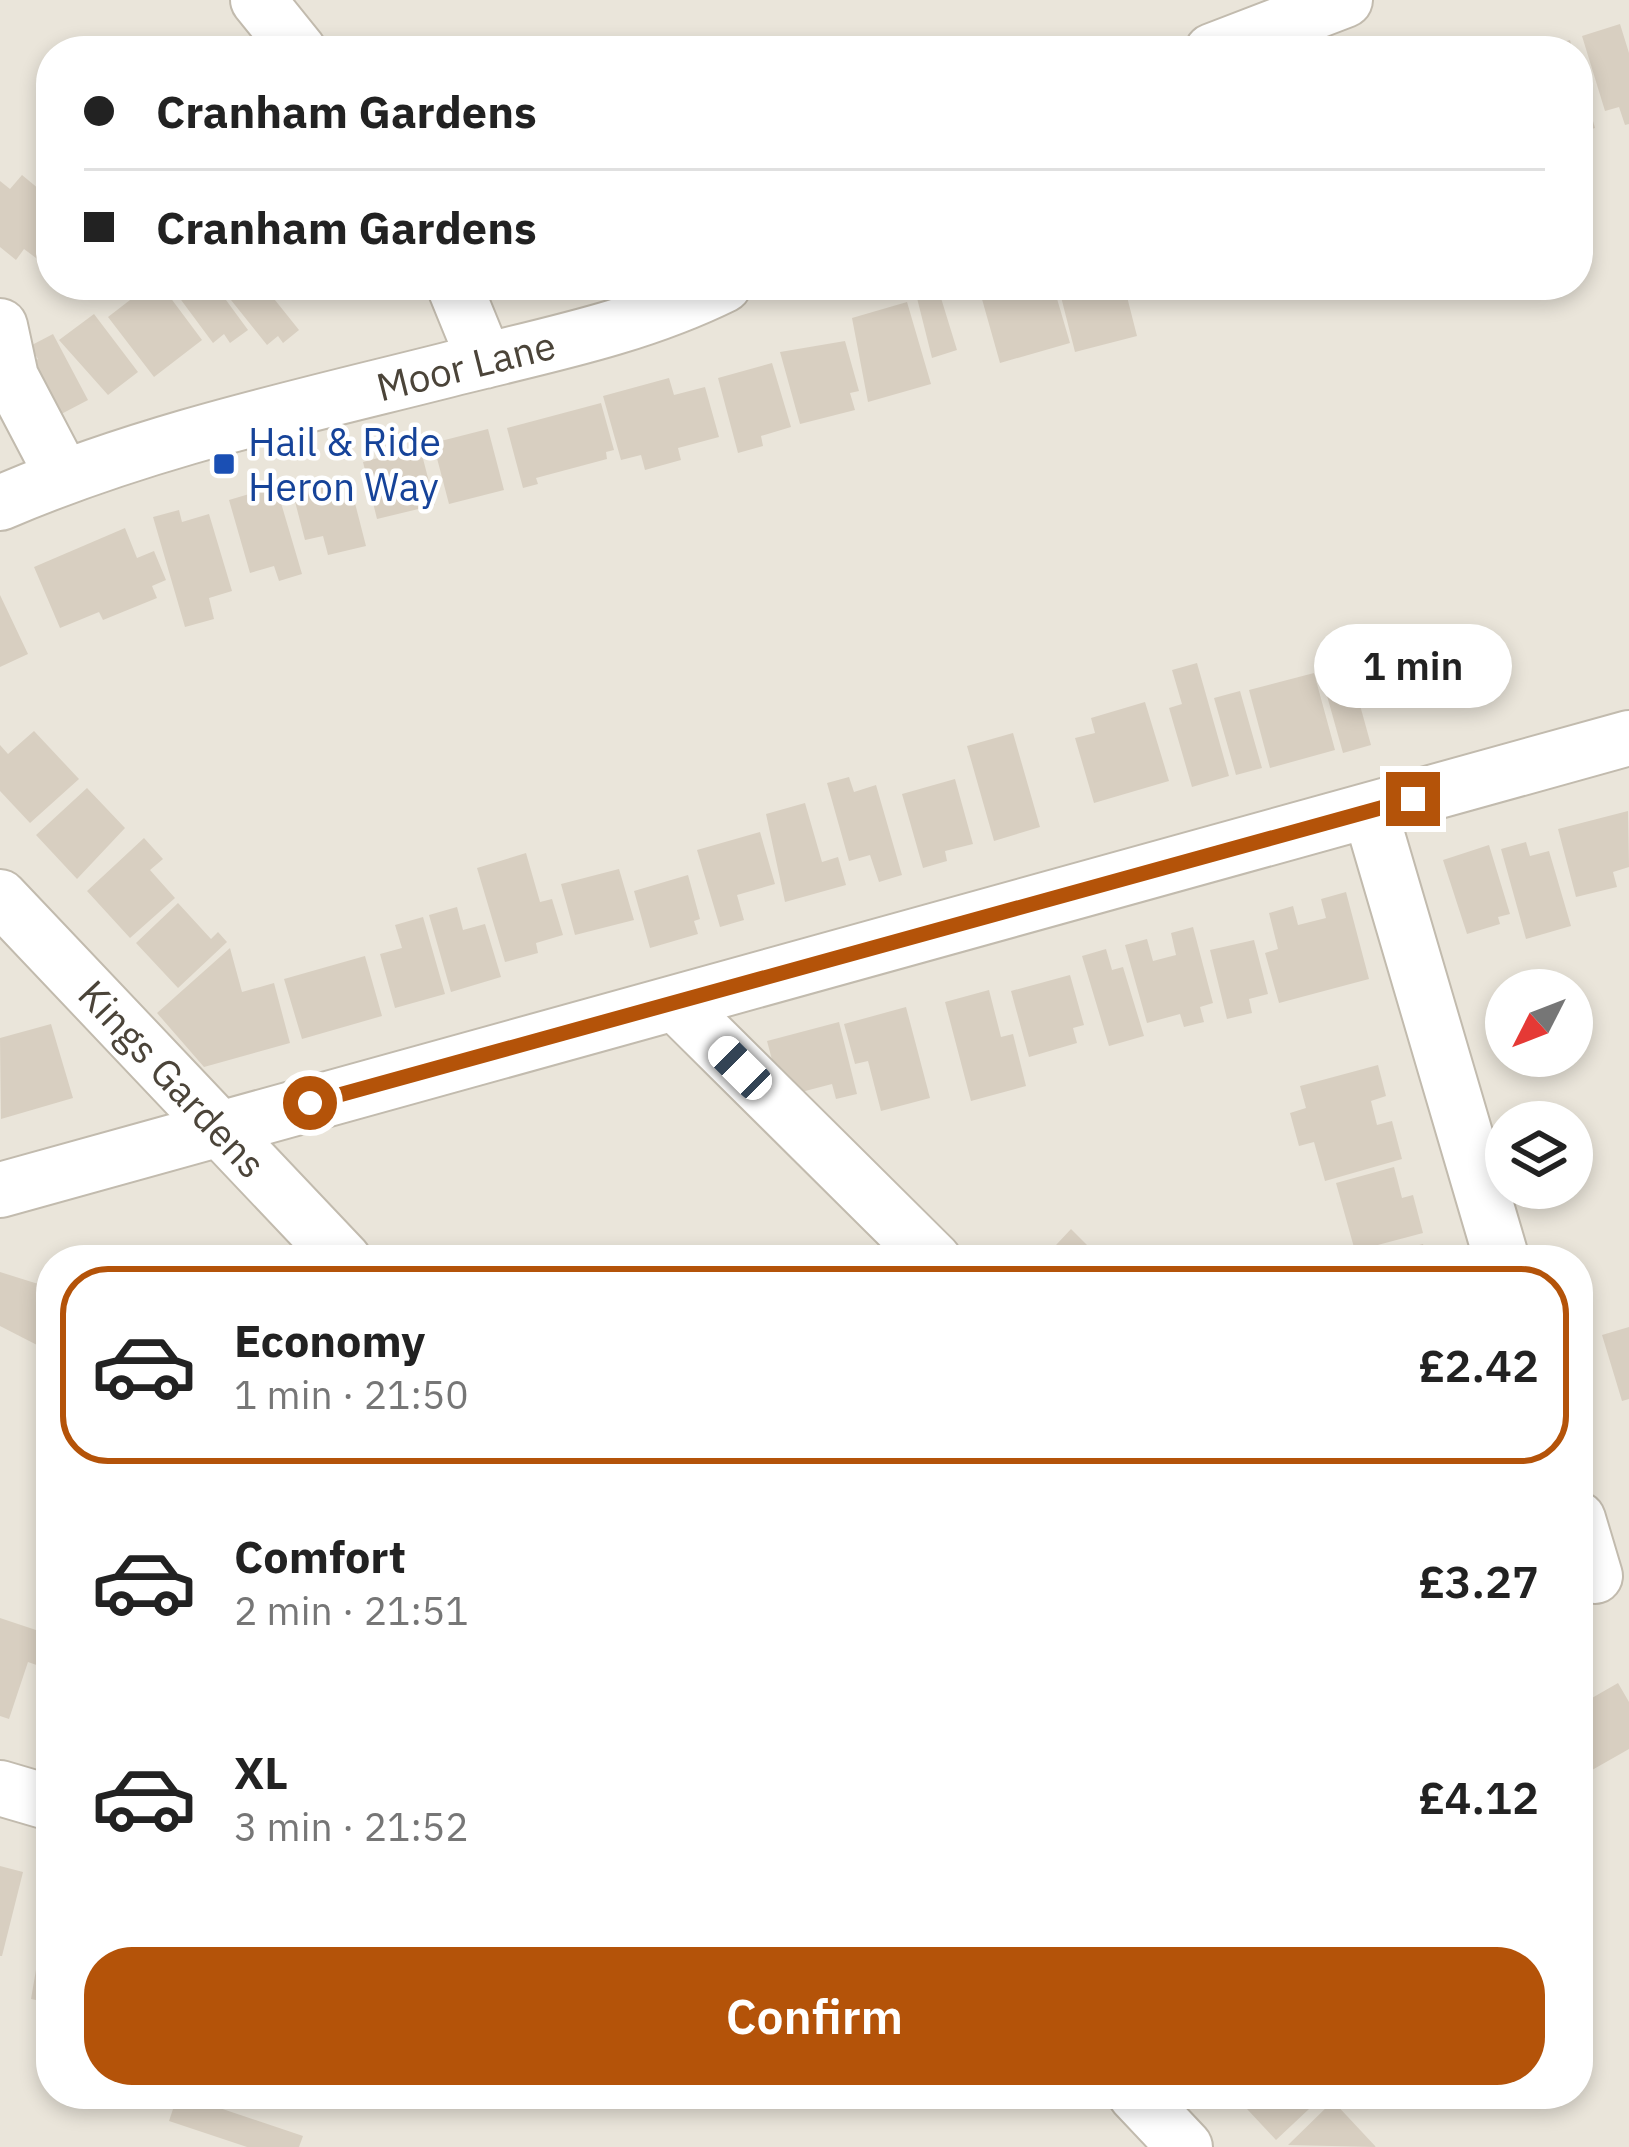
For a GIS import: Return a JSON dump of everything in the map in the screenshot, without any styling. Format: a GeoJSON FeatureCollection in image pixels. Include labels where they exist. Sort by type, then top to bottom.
{"type":"FeatureCollection","features":[{"type":"Feature","properties":{"kind":"street"},"geometry":{"type":"LineString","coordinates":[[258,0],[287,36]]}},
{"type":"Feature","properties":{"kind":"street"},"geometry":{"type":"LineString","coordinates":[[1251,36],[1345,0]]}},
{"type":"Feature","properties":{"kind":"street"},"geometry":{"type":"LineString","coordinates":[[460,300],[485,361]]}},
{"type":"Feature","properties":{"kind":"street","name":"Moor Lane"},"geometry":{"type":"LineString","coordinates":[[0,503],[157,443],[585,337],[694,300]]}},
{"type":"Feature","properties":{"kind":"street"},"geometry":{"type":"LineString","coordinates":[[5,308],[11,377],[63,476]]}},
{"type":"Feature","properties":{"kind":"street"},"geometry":{"type":"LineString","coordinates":[[0,1190],[1629,738]]}},
{"type":"Feature","properties":{"kind":"street"},"geometry":{"type":"LineString","coordinates":[[1370,811],[1498,1245]]}},
{"type":"Feature","properties":{"kind":"street","name":"Kings Gardens"},"geometry":{"type":"LineString","coordinates":[[0,897],[330,1245]]}},
{"type":"Feature","properties":{"kind":"street"},"geometry":{"type":"LineString","coordinates":[[676,1004],[919,1245]]}},
{"type":"Feature","properties":{"kind":"street"},"geometry":{"type":"LineString","coordinates":[[1593,1569],[1595,1576]]}},
{"type":"Feature","properties":{"kind":"street"},"geometry":{"type":"LineString","coordinates":[[0,1788],[36,1799]]}},
{"type":"Feature","properties":{"kind":"street"},"geometry":{"type":"LineString","coordinates":[[1149,2109],[1185,2147]]}},
{"type":"Feature","properties":{"kind":"shaded area"},"geometry":{"type":"Polygon","coordinates":[[[0,0],[1629,0],[1629,2147],[0,2147],[0,0]]]}},
{"type":"Feature","properties":{"kind":"building"},"geometry":{"type":"Polygon","coordinates":[[[1620,24],[1629,53],[1629,124],[1625,125],[1619,107],[1605,111],[1593,72],[1593,36],[1582,36],[1620,24]]]}},
{"type":"Feature","properties":{"kind":"building"},"geometry":{"type":"Polygon","coordinates":[[[22,175],[36,187],[36,258],[24,249],[16,260],[0,247],[0,181],[10,189],[22,175]]]}},
{"type":"Feature","properties":{"kind":"building"},"geometry":{"type":"Polygon","coordinates":[[[130,300],[172,300],[202,340],[154,377],[108,317],[130,300]]]}},
{"type":"Feature","properties":{"kind":"building"},"geometry":{"type":"Polygon","coordinates":[[[181,300],[226,300],[248,330],[230,343],[224,334],[213,343],[181,300]]]}},
{"type":"Feature","properties":{"kind":"building"},"geometry":{"type":"Polygon","coordinates":[[[231,300],[275,300],[299,330],[283,343],[278,336],[267,345],[231,300]]]}},
{"type":"Feature","properties":{"kind":"building"},"geometry":{"type":"Polygon","coordinates":[[[918,300],[942,300],[957,350],[932,358],[918,300]]]}},
{"type":"Feature","properties":{"kind":"building"},"geometry":{"type":"Polygon","coordinates":[[[982,300],[1057,300],[1070,343],[1000,363],[982,300]]]}},
{"type":"Feature","properties":{"kind":"building"},"geometry":{"type":"Polygon","coordinates":[[[1062,300],[1128,300],[1137,336],[1075,352],[1062,300]]]}},
{"type":"Feature","properties":{"kind":"building"},"geometry":{"type":"Polygon","coordinates":[[[907,302],[931,384],[868,402],[852,318],[907,302]]]}},
{"type":"Feature","properties":{"kind":"building"},"geometry":{"type":"Polygon","coordinates":[[[94,314],[138,372],[108,395],[59,340],[94,314]]]}},
{"type":"Feature","properties":{"kind":"building"},"geometry":{"type":"Polygon","coordinates":[[[53,334],[88,400],[46,422],[18,369],[38,359],[30,346],[53,334]]]}},
{"type":"Feature","properties":{"kind":"building"},"geometry":{"type":"Polygon","coordinates":[[[845,341],[859,391],[850,393],[855,410],[800,424],[780,352],[845,341]]]}},
{"type":"Feature","properties":{"kind":"building"},"geometry":{"type":"Polygon","coordinates":[[[772,363],[791,427],[761,436],[763,446],[738,453],[718,378],[772,363]]]}},
{"type":"Feature","properties":{"kind":"building"},"geometry":{"type":"Polygon","coordinates":[[[669,378],[674,395],[705,387],[719,437],[678,448],[681,460],[645,470],[641,455],[621,460],[603,396],[669,378]]]}},
{"type":"Feature","properties":{"kind":"building"},"geometry":{"type":"Polygon","coordinates":[[[601,403],[614,450],[606,452],[607,459],[536,478],[538,484],[523,488],[507,428],[601,403]]]}},
{"type":"Feature","properties":{"kind":"building"},"geometry":{"type":"Polygon","coordinates":[[[488,429],[504,490],[449,504],[433,443],[488,429]]]}},
{"type":"Feature","properties":{"kind":"building"},"geometry":{"type":"Polygon","coordinates":[[[420,447],[435,505],[377,519],[363,462],[420,447]]]}},
{"type":"Feature","properties":{"kind":"building"},"geometry":{"type":"Polygon","coordinates":[[[348,476],[366,546],[328,555],[323,536],[305,540],[292,490],[348,476]]]}},
{"type":"Feature","properties":{"kind":"building"},"geometry":{"type":"Polygon","coordinates":[[[276,486],[302,574],[279,581],[274,566],[250,573],[229,500],[276,486]]]}},
{"type":"Feature","properties":{"kind":"building"},"geometry":{"type":"Polygon","coordinates":[[[179,510],[182,522],[209,514],[232,591],[209,598],[214,619],[185,627],[153,517],[179,510]]]}},
{"type":"Feature","properties":{"kind":"building"},"geometry":{"type":"Polygon","coordinates":[[[125,528],[137,558],[154,551],[166,580],[152,586],[157,598],[103,620],[99,612],[60,628],[34,567],[125,528]]]}},
{"type":"Feature","properties":{"kind":"building"},"geometry":{"type":"Polygon","coordinates":[[[0,595],[28,654],[0,667],[0,595]]]}},
{"type":"Feature","properties":{"kind":"building"},"geometry":{"type":"Polygon","coordinates":[[[1345,651],[1371,745],[1343,753],[1317,660],[1345,651]]]}},
{"type":"Feature","properties":{"kind":"building"},"geometry":{"type":"Polygon","coordinates":[[[1197,663],[1229,776],[1192,787],[1169,708],[1182,704],[1172,670],[1197,663]]]}},
{"type":"Feature","properties":{"kind":"building"},"geometry":{"type":"Polygon","coordinates":[[[1314,673],[1335,750],[1270,768],[1249,690],[1314,673]]]}},
{"type":"Feature","properties":{"kind":"building"},"geometry":{"type":"Polygon","coordinates":[[[1240,691],[1262,768],[1236,775],[1214,698],[1240,691]]]}},
{"type":"Feature","properties":{"kind":"building"},"geometry":{"type":"Polygon","coordinates":[[[1145,702],[1169,781],[1094,803],[1075,738],[1095,733],[1091,718],[1145,702]]]}},
{"type":"Feature","properties":{"kind":"building"},"geometry":{"type":"Polygon","coordinates":[[[34,731],[79,779],[30,823],[0,791],[0,745],[8,754],[34,731]]]}},
{"type":"Feature","properties":{"kind":"building"},"geometry":{"type":"Polygon","coordinates":[[[1013,733],[1040,827],[994,841],[967,746],[1013,733]]]}},
{"type":"Feature","properties":{"kind":"building"},"geometry":{"type":"Polygon","coordinates":[[[849,777],[854,792],[876,785],[902,875],[879,882],[870,855],[849,861],[827,783],[849,777]]]}},
{"type":"Feature","properties":{"kind":"building"},"geometry":{"type":"Polygon","coordinates":[[[955,779],[973,844],[945,851],[947,861],[923,868],[902,794],[955,779]]]}},
{"type":"Feature","properties":{"kind":"building"},"geometry":{"type":"Polygon","coordinates":[[[87,788],[125,828],[77,879],[36,835],[87,788]]]}},
{"type":"Feature","properties":{"kind":"building"},"geometry":{"type":"Polygon","coordinates":[[[805,803],[822,862],[838,857],[846,885],[785,902],[766,814],[805,803]]]}},
{"type":"Feature","properties":{"kind":"building"},"geometry":{"type":"Polygon","coordinates":[[[1628,811],[1629,867],[1613,872],[1617,887],[1576,897],[1558,829],[1628,811]]]}},
{"type":"Feature","properties":{"kind":"building"},"geometry":{"type":"Polygon","coordinates":[[[760,832],[775,884],[737,895],[744,920],[720,927],[697,850],[760,832]]]}},
{"type":"Feature","properties":{"kind":"building"},"geometry":{"type":"Polygon","coordinates":[[[144,838],[163,859],[150,870],[175,898],[130,938],[87,891],[144,838]]]}},
{"type":"Feature","properties":{"kind":"building"},"geometry":{"type":"Polygon","coordinates":[[[1526,842],[1530,856],[1549,851],[1571,926],[1526,939],[1501,849],[1526,842]]]}},
{"type":"Feature","properties":{"kind":"building"},"geometry":{"type":"Polygon","coordinates":[[[1489,845],[1510,914],[1498,917],[1500,924],[1467,934],[1443,860],[1489,845]]]}},
{"type":"Feature","properties":{"kind":"building"},"geometry":{"type":"Polygon","coordinates":[[[526,853],[540,902],[552,899],[563,935],[536,943],[538,953],[505,962],[477,868],[526,853]]]}},
{"type":"Feature","properties":{"kind":"building"},"geometry":{"type":"Polygon","coordinates":[[[619,869],[634,920],[575,935],[561,884],[619,869]]]}},
{"type":"Feature","properties":{"kind":"building"},"geometry":{"type":"Polygon","coordinates":[[[688,875],[700,919],[694,921],[698,934],[650,948],[634,891],[688,875]]]}},
{"type":"Feature","properties":{"kind":"building"},"geometry":{"type":"Polygon","coordinates":[[[1346,892],[1369,979],[1279,1003],[1265,953],[1278,949],[1269,913],[1293,906],[1298,925],[1326,918],[1321,899],[1346,892]]]}},
{"type":"Feature","properties":{"kind":"building"},"geometry":{"type":"Polygon","coordinates":[[[178,903],[211,939],[218,932],[227,942],[178,988],[136,943],[178,903]]]}},
{"type":"Feature","properties":{"kind":"building"},"geometry":{"type":"Polygon","coordinates":[[[457,907],[463,930],[485,924],[501,977],[451,992],[429,915],[457,907]]]}},
{"type":"Feature","properties":{"kind":"building"},"geometry":{"type":"Polygon","coordinates":[[[423,917],[445,994],[395,1008],[380,954],[402,948],[395,925],[423,917]]]}},
{"type":"Feature","properties":{"kind":"building"},"geometry":{"type":"Polygon","coordinates":[[[1193,927],[1213,1003],[1200,1007],[1204,1022],[1184,1027],[1180,1014],[1147,1023],[1125,945],[1147,939],[1153,961],[1176,955],[1171,933],[1193,927]]]}},
{"type":"Feature","properties":{"kind":"building"},"geometry":{"type":"Polygon","coordinates":[[[1254,940],[1268,994],[1249,999],[1252,1013],[1227,1019],[1210,950],[1254,940]]]}},
{"type":"Feature","properties":{"kind":"building"},"geometry":{"type":"Polygon","coordinates":[[[230,948],[242,992],[274,983],[290,1043],[204,1067],[157,1013],[230,948]]]}},
{"type":"Feature","properties":{"kind":"building"},"geometry":{"type":"Polygon","coordinates":[[[1106,949],[1112,970],[1123,967],[1144,1036],[1109,1046],[1082,956],[1106,949]]]}},
{"type":"Feature","properties":{"kind":"building"},"geometry":{"type":"Polygon","coordinates":[[[365,956],[382,1016],[302,1039],[284,979],[365,956]]]}},
{"type":"Feature","properties":{"kind":"building"},"geometry":{"type":"Polygon","coordinates":[[[1070,975],[1084,1025],[1073,1028],[1077,1043],[1029,1057],[1011,991],[1070,975]]]}},
{"type":"Feature","properties":{"kind":"building"},"geometry":{"type":"Polygon","coordinates":[[[989,990],[1001,1037],[1013,1034],[1026,1086],[971,1101],[945,1002],[989,990]]]}},
{"type":"Feature","properties":{"kind":"building"},"geometry":{"type":"Polygon","coordinates":[[[906,1007],[930,1098],[881,1111],[868,1061],[855,1064],[844,1024],[906,1007]]]}},
{"type":"Feature","properties":{"kind":"building"},"geometry":{"type":"Polygon","coordinates":[[[839,1022],[857,1094],[836,1099],[832,1084],[782,1097],[767,1041],[839,1022]]]}},
{"type":"Feature","properties":{"kind":"building"},"geometry":{"type":"Polygon","coordinates":[[[51,1024],[73,1098],[1,1119],[0,1038],[51,1024]]]}},
{"type":"Feature","properties":{"kind":"building"},"geometry":{"type":"Polygon","coordinates":[[[1378,1065],[1386,1096],[1371,1101],[1377,1125],[1392,1121],[1402,1159],[1325,1181],[1314,1142],[1299,1146],[1290,1113],[1306,1108],[1300,1086],[1378,1065]]]}},
{"type":"Feature","properties":{"kind":"building"},"geometry":{"type":"Polygon","coordinates":[[[1394,1167],[1402,1198],[1413,1195],[1423,1233],[1378,1245],[1353,1245],[1336,1183],[1394,1167]]]}},
{"type":"Feature","properties":{"kind":"building"},"geometry":{"type":"Polygon","coordinates":[[[1071,1229],[1087,1245],[1056,1245],[1071,1229]]]}},
{"type":"Feature","properties":{"kind":"building"},"geometry":{"type":"Polygon","coordinates":[[[0,1272],[36,1283],[36,1344],[0,1326],[0,1272]]]}},
{"type":"Feature","properties":{"kind":"building"},"geometry":{"type":"Polygon","coordinates":[[[1629,1327],[1629,1399],[1622,1401],[1602,1335],[1629,1327]]]}},
{"type":"Feature","properties":{"kind":"building"},"geometry":{"type":"Polygon","coordinates":[[[0,1618],[36,1630],[36,1665],[28,1662],[9,1719],[0,1716],[0,1618]]]}},
{"type":"Feature","properties":{"kind":"building"},"geometry":{"type":"Polygon","coordinates":[[[1618,1683],[1629,1702],[1629,1749],[1593,1769],[1593,1697],[1618,1683]]]}},
{"type":"Feature","properties":{"kind":"building"},"geometry":{"type":"Polygon","coordinates":[[[0,1866],[23,1872],[2,1956],[0,1956],[0,1866]]]}},
{"type":"Feature","properties":{"kind":"building"},"geometry":{"type":"Polygon","coordinates":[[[173,2109],[223,2109],[303,2136],[299,2147],[247,2147],[169,2121],[173,2109]]]}},
{"type":"Feature","properties":{"kind":"building"},"geometry":{"type":"Polygon","coordinates":[[[1247,2109],[1309,2109],[1276,2140],[1247,2109]]]}},
{"type":"Feature","properties":{"kind":"building"},"geometry":{"type":"Polygon","coordinates":[[[1325,2109],[1340,2109],[1376,2147],[1288,2145],[1325,2109]]]}},
{"type":"Feature","properties":{"kind":"place","name":"Hail & Ride Heron Way"},"geometry":{"type":"Point","coordinates":[224,464]}},
{"type":"Feature","properties":{"kind":"route"},"geometry":{"type":"LineString","coordinates":[[310,1103],[1413,799]]}}]}
